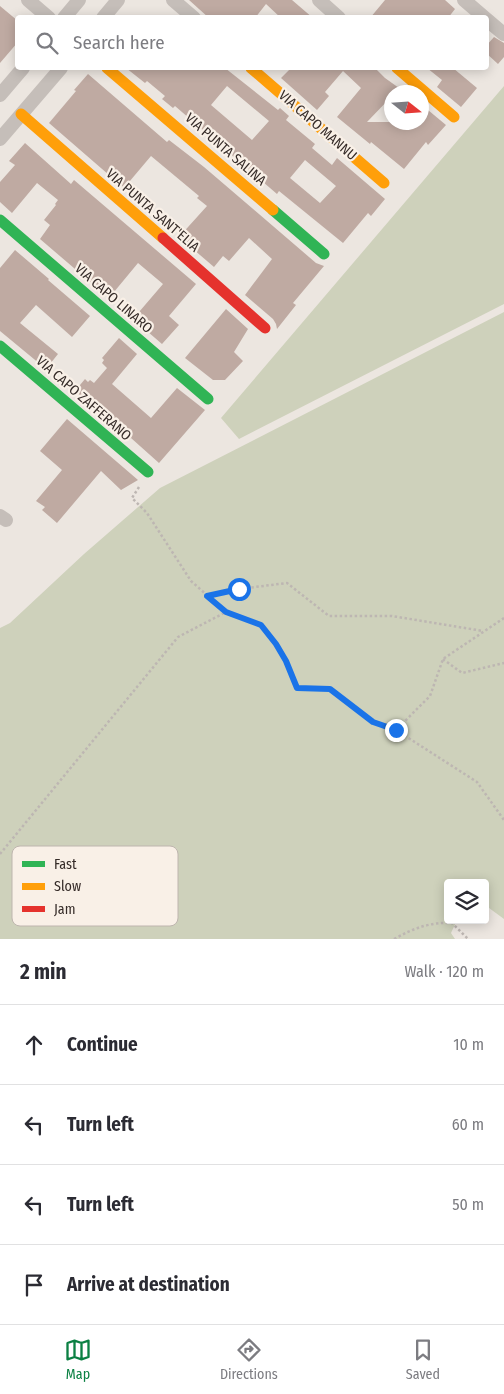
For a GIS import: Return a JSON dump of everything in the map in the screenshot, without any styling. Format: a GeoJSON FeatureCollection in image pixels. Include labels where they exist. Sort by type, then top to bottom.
{"type":"FeatureCollection","features":[{"type":"Feature","properties":{"kind":"street"},"geometry":{"type":"LineString","coordinates":[[28,0],[46,15]]}},
{"type":"Feature","properties":{"kind":"street"},"geometry":{"type":"LineString","coordinates":[[66,15],[79,0]]}},
{"type":"Feature","properties":{"kind":"street"},"geometry":{"type":"LineString","coordinates":[[106,15],[118,0]]}},
{"type":"Feature","properties":{"kind":"street"},"geometry":{"type":"LineString","coordinates":[[173,0],[190,15]]}},
{"type":"Feature","properties":{"kind":"street"},"geometry":{"type":"LineString","coordinates":[[319,0],[336,15]]}},
{"type":"Feature","properties":{"kind":"street"},"geometry":{"type":"LineString","coordinates":[[464,0],[482,15]]}},
{"type":"Feature","properties":{"kind":"street"},"geometry":{"type":"LineString","coordinates":[[489,21],[504,34]]}},
{"type":"Feature","properties":{"kind":"street"},"geometry":{"type":"LineString","coordinates":[[0,95],[21,70]]}},
{"type":"Feature","properties":{"kind":"street"},"geometry":{"type":"LineString","coordinates":[[0,140],[59,70]]}},
{"type":"Feature","properties":{"kind":"street","name":"VIA PUNTA SALINA"},"geometry":{"type":"LineString","coordinates":[[109,70],[324,254]]}},
{"type":"Feature","properties":{"kind":"street","name":"VIA CAPO MANNU"},"geometry":{"type":"LineString","coordinates":[[253,70],[384,184]]}},
{"type":"Feature","properties":{"kind":"street"},"geometry":{"type":"LineString","coordinates":[[399,70],[454,117]]}},
{"type":"Feature","properties":{"kind":"street","name":"VIA PUNTA SANT'ELIA"},"geometry":{"type":"LineString","coordinates":[[21,114],[265,328]]}},
{"type":"Feature","properties":{"kind":"street","name":"VIA CAPO LINARO"},"geometry":{"type":"LineString","coordinates":[[0,220],[208,399]]}},
{"type":"Feature","properties":{"kind":"street","name":"VIA CAPO ZAFFERANO"},"geometry":{"type":"LineString","coordinates":[[0,346],[148,472]]}},
{"type":"Feature","properties":{"kind":"path"},"geometry":{"type":"LineString","coordinates":[[148,472],[132,498],[147,513],[191,581],[226,612],[261,625],[286,661],[297,688],[330,689],[373,722],[396,730],[477,782],[504,820]]}},
{"type":"Feature","properties":{"kind":"path"},"geometry":{"type":"LineString","coordinates":[[207,596],[239,589],[286,583],[329,616],[392,616],[484,631]]}},
{"type":"Feature","properties":{"kind":"path"},"geometry":{"type":"LineString","coordinates":[[0,854],[178,636],[226,612]]}},
{"type":"Feature","properties":{"kind":"path"},"geometry":{"type":"LineString","coordinates":[[396,730],[430,696],[443,659],[504,618]]}},
{"type":"Feature","properties":{"kind":"path"},"geometry":{"type":"LineString","coordinates":[[443,659],[462,674],[504,663]]}},
{"type":"Feature","properties":{"kind":"path"},"geometry":{"type":"LineString","coordinates":[[394,939],[434,922],[452,923],[468,939]]}},
{"type":"Feature","properties":{"kind":"green space"},"geometry":{"type":"Polygon","coordinates":[[[504,86],[504,304],[239,439],[221,418],[504,86]]]}},
{"type":"Feature","properties":{"kind":"green space"},"geometry":{"type":"Polygon","coordinates":[[[504,312],[504,919],[489,908],[489,879],[444,879],[444,924],[455,924],[451,933],[455,939],[0,939],[0,628],[10,623],[84,554],[160,488],[504,312]]]}},
{"type":"Feature","properties":{"kind":"building"},"geometry":{"type":"Polygon","coordinates":[[[189,0],[292,0],[310,15],[278,15],[266,4],[257,15],[206,15],[189,0]]]}},
{"type":"Feature","properties":{"kind":"building"},"geometry":{"type":"Polygon","coordinates":[[[385,0],[445,0],[455,9],[450,15],[372,15],[385,0]]]}},
{"type":"Feature","properties":{"kind":"building"},"geometry":{"type":"Polygon","coordinates":[[[0,6],[15,18],[15,46],[0,63],[0,6]]]}},
{"type":"Feature","properties":{"kind":"building"},"geometry":{"type":"Polygon","coordinates":[[[494,37],[504,43],[504,57],[498,64],[489,56],[489,43],[494,37]]]}},
{"type":"Feature","properties":{"kind":"building"},"geometry":{"type":"Polygon","coordinates":[[[129,70],[228,70],[278,110],[280,108],[289,116],[286,120],[315,144],[312,148],[332,165],[337,158],[385,199],[371,216],[368,213],[343,243],[279,191],[277,194],[175,106],[173,108],[162,99],[165,96],[147,81],[145,83],[129,70]],[[227,86],[211,105],[252,140],[269,121],[227,86]],[[305,160],[290,178],[320,203],[336,186],[305,160]]]}},
{"type":"Feature","properties":{"kind":"building"},"geometry":{"type":"Polygon","coordinates":[[[289,70],[377,70],[395,85],[384,85],[384,104],[367,122],[384,122],[384,130],[429,130],[429,111],[446,125],[428,145],[426,142],[404,169],[337,117],[361,88],[343,71],[325,92],[329,96],[317,110],[281,78],[289,70]]]}},
{"type":"Feature","properties":{"kind":"building"},"geometry":{"type":"Polygon","coordinates":[[[430,70],[455,70],[477,88],[461,107],[437,87],[442,80],[430,70]]]}},
{"type":"Feature","properties":{"kind":"building"},"geometry":{"type":"Polygon","coordinates":[[[88,74],[167,142],[169,140],[204,167],[316,263],[324,266],[293,303],[296,305],[277,329],[273,319],[245,295],[272,259],[249,238],[229,261],[223,256],[214,267],[179,237],[207,206],[197,198],[199,196],[151,156],[124,188],[49,123],[88,74]]]}},
{"type":"Feature","properties":{"kind":"building"},"geometry":{"type":"Polygon","coordinates":[[[25,143],[71,184],[74,180],[196,284],[169,316],[179,325],[162,344],[133,319],[163,284],[138,263],[109,298],[40,239],[50,225],[44,220],[58,200],[37,183],[12,213],[0,202],[0,182],[15,165],[9,161],[25,143]]]}},
{"type":"Feature","properties":{"kind":"building"},"geometry":{"type":"Polygon","coordinates":[[[15,250],[90,316],[72,337],[36,305],[20,323],[58,354],[46,369],[0,331],[0,268],[15,250]]]}},
{"type":"Feature","properties":{"kind":"building"},"geometry":{"type":"Polygon","coordinates":[[[226,309],[248,329],[234,352],[243,361],[225,380],[213,380],[185,358],[226,309]]]}},
{"type":"Feature","properties":{"kind":"building"},"geometry":{"type":"Polygon","coordinates":[[[119,338],[137,354],[112,384],[151,418],[177,388],[205,410],[159,463],[131,438],[129,440],[101,417],[104,414],[75,391],[85,379],[88,382],[90,380],[94,383],[107,368],[102,363],[104,360],[102,358],[119,338]]]}},
{"type":"Feature","properties":{"kind":"building"},"geometry":{"type":"Polygon","coordinates":[[[67,419],[138,480],[121,490],[101,471],[57,523],[42,510],[45,507],[36,501],[62,470],[40,451],[67,419]]]}},
{"type":"Feature","properties":{"kind":"traffic: fast"},"geometry":{"type":"LineString","coordinates":[[273,210],[324,254]]}},
{"type":"Feature","properties":{"kind":"traffic: fast"},"geometry":{"type":"LineString","coordinates":[[0,220],[208,399]]}},
{"type":"Feature","properties":{"kind":"traffic: fast"},"geometry":{"type":"LineString","coordinates":[[0,346],[148,472]]}},
{"type":"Feature","properties":{"kind":"traffic: slow"},"geometry":{"type":"LineString","coordinates":[[109,70],[273,210]]}},
{"type":"Feature","properties":{"kind":"traffic: slow"},"geometry":{"type":"LineString","coordinates":[[253,70],[384,183]]}},
{"type":"Feature","properties":{"kind":"traffic: slow"},"geometry":{"type":"LineString","coordinates":[[399,70],[454,117]]}},
{"type":"Feature","properties":{"kind":"traffic: slow"},"geometry":{"type":"LineString","coordinates":[[21,114],[163,238]]}},
{"type":"Feature","properties":{"kind":"traffic: jam"},"geometry":{"type":"LineString","coordinates":[[163,238],[265,328]]}},
{"type":"Feature","properties":{"kind":"route"},"geometry":{"type":"LineString","coordinates":[[239,589],[207,596],[226,612],[261,625],[286,661],[297,688],[330,689],[373,722],[396,730]]}}]}
